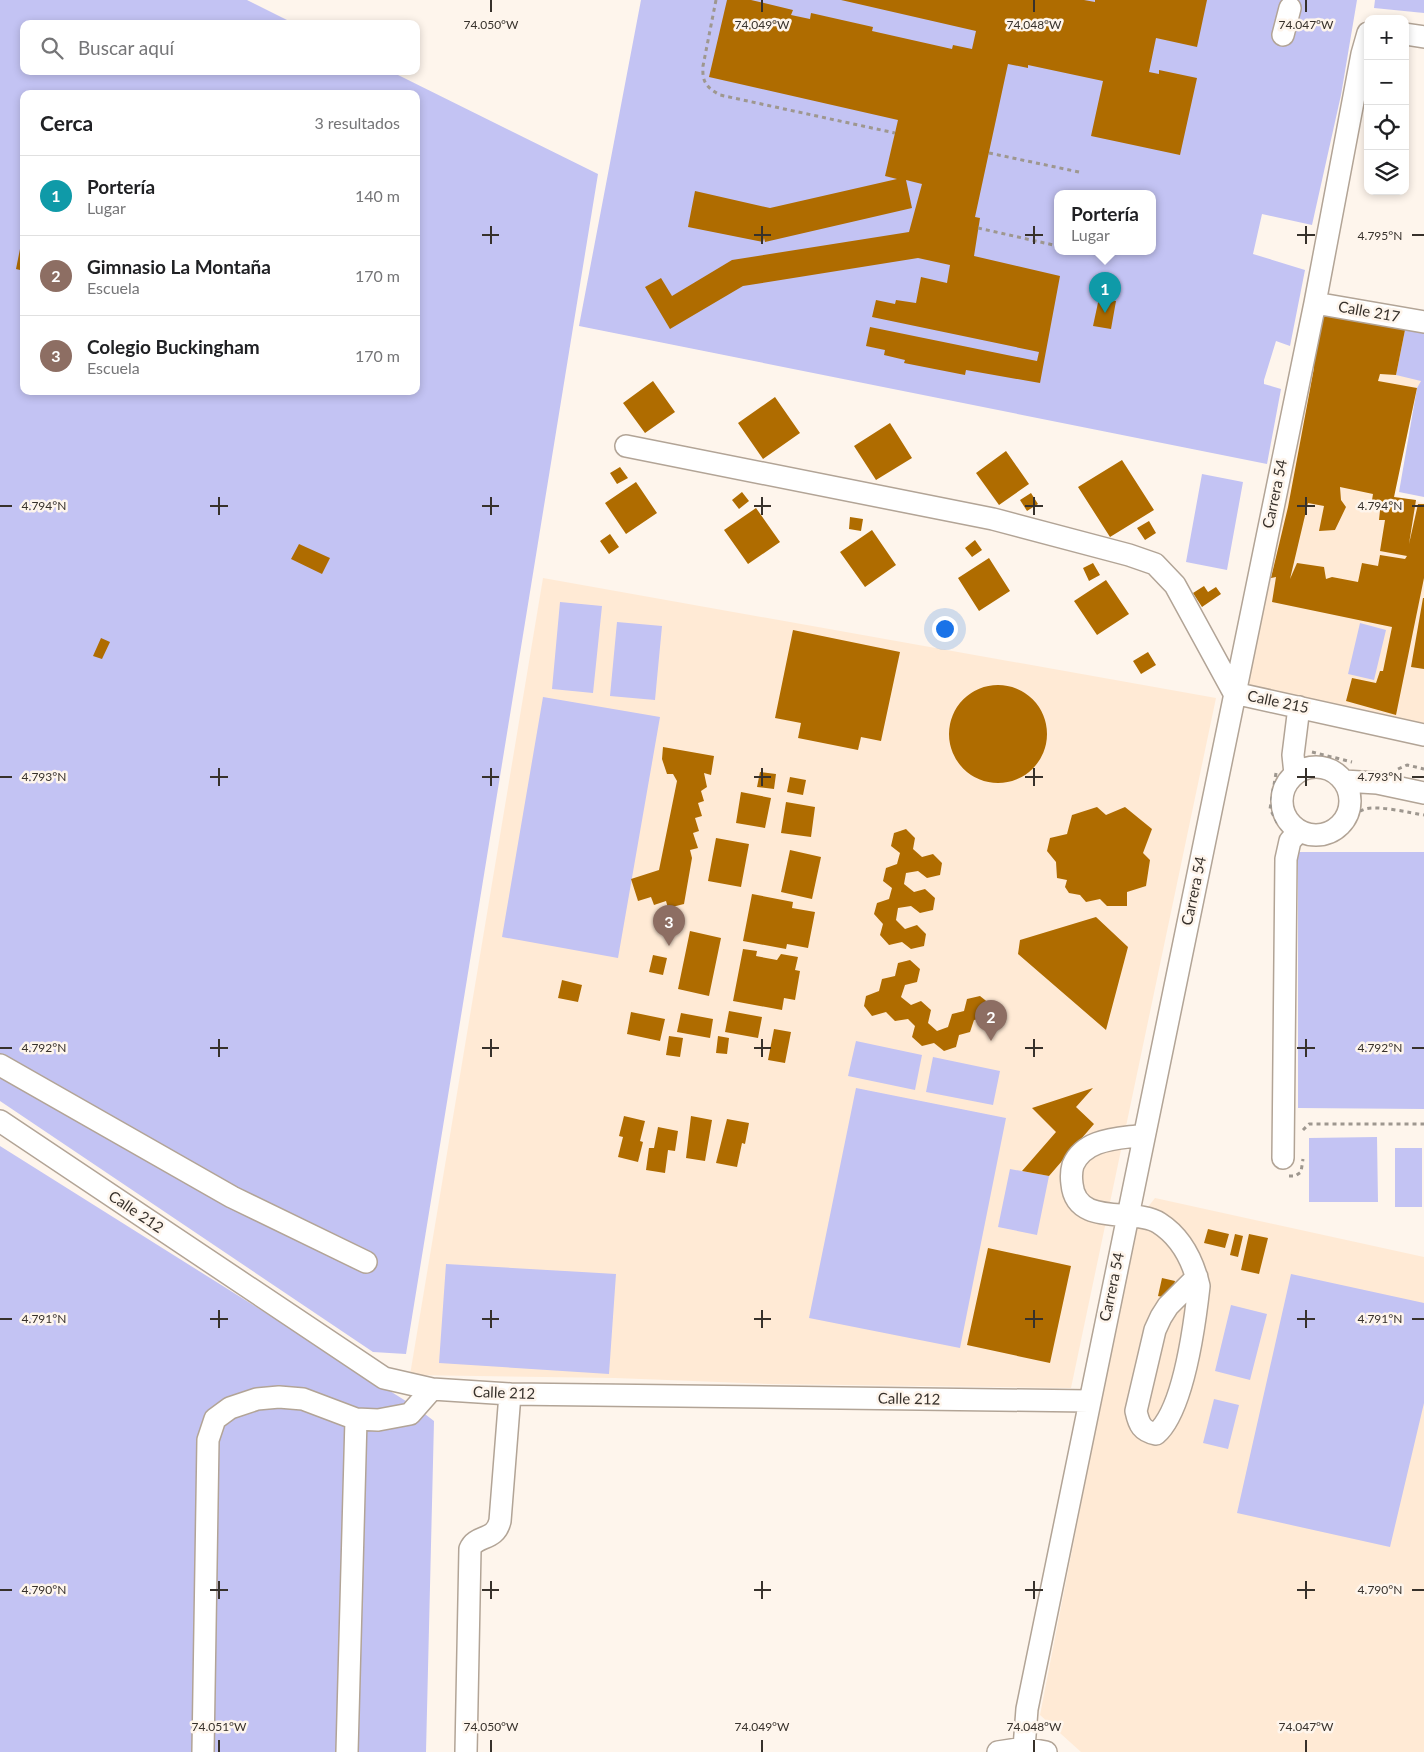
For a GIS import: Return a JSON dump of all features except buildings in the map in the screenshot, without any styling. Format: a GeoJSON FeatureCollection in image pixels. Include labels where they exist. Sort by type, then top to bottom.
{"type":"FeatureCollection","features":[{"type":"Feature","properties":{"kind":"street"},"geometry":{"type":"LineString","coordinates":[[1283,35],[1290,8]]}},
{"type":"Feature","properties":{"kind":"street"},"geometry":{"type":"LineString","coordinates":[[1409,34],[1424,36]]}},
{"type":"Feature","properties":{"kind":"street","name":"Carrera 54"},"geometry":{"type":"LineString","coordinates":[[1024,1748],[1027,1709],[1088,1401],[1315,303],[1364,49]]}},
{"type":"Feature","properties":{"kind":"street","name":"Calle 217"},"geometry":{"type":"LineString","coordinates":[[1315,303],[1424,322]]}},
{"type":"Feature","properties":{"kind":"street","name":"Calle 215"},"geometry":{"type":"LineString","coordinates":[[626,446],[993,519],[1129,555],[1155,564],[1175,585],[1234,693],[1424,735]]}},
{"type":"Feature","properties":{"kind":"street"},"geometry":{"type":"LineString","coordinates":[[1295,774],[1293,755],[1299,707]]}},
{"type":"Feature","properties":{"kind":"street"},"geometry":{"type":"LineString","coordinates":[[1321,767],[1334,772],[1344,780],[1350,792],[1351,806],[1346,819],[1338,829],[1325,835],[1312,836],[1299,831],[1286,816],[1282,797],[1286,784],[1295,774],[1308,768],[1321,767]]}},
{"type":"Feature","properties":{"kind":"street"},"geometry":{"type":"LineString","coordinates":[[1344,780],[1377,783],[1424,793]]}},
{"type":"Feature","properties":{"kind":"street"},"geometry":{"type":"LineString","coordinates":[[1283,1158],[1286,859],[1290,841],[1299,831]]}},
{"type":"Feature","properties":{"kind":"street"},"geometry":{"type":"LineString","coordinates":[[0,1065],[232,1198],[366,1262]]}},
{"type":"Feature","properties":{"kind":"street","name":"Calle 212"},"geometry":{"type":"LineString","coordinates":[[0,1120],[384,1378],[432,1389],[510,1394],[1088,1401]]}},
{"type":"Feature","properties":{"kind":"street"},"geometry":{"type":"LineString","coordinates":[[1143,1135],[1092,1145],[1082,1151],[1071,1171],[1073,1193],[1089,1209],[1157,1221],[1185,1250],[1194,1265],[1197,1277],[1199,1286],[1188,1363],[1170,1417],[1164,1427],[1156,1434],[1145,1431],[1138,1422],[1136,1411],[1155,1330],[1168,1306],[1197,1277]]}},
{"type":"Feature","properties":{"kind":"street"},"geometry":{"type":"LineString","coordinates":[[203,1752],[208,1440],[215,1419],[230,1408],[257,1399],[280,1397],[303,1399],[356,1419],[378,1420],[410,1414],[432,1389]]}},
{"type":"Feature","properties":{"kind":"street"},"geometry":{"type":"LineString","coordinates":[[466,1752],[470,1549],[476,1542],[492,1535],[498,1529],[510,1394]]}},
{"type":"Feature","properties":{"kind":"street"},"geometry":{"type":"LineString","coordinates":[[348,1752],[356,1419]]}},
{"type":"Feature","properties":{"kind":"street"},"geometry":{"type":"LineString","coordinates":[[998,1752],[1024,1748],[1046,1752]]}},
{"type":"Feature","properties":{"kind":"path"},"geometry":{"type":"LineString","coordinates":[[716,0],[703,66],[702,78],[706,88],[720,95],[895,133]]}},
{"type":"Feature","properties":{"kind":"path"},"geometry":{"type":"LineString","coordinates":[[989,153],[1079,172]]}},
{"type":"Feature","properties":{"kind":"path"},"geometry":{"type":"LineString","coordinates":[[978,228],[1054,245]]}},
{"type":"Feature","properties":{"kind":"path"},"geometry":{"type":"LineString","coordinates":[[1303,1139],[1303,1130],[1310,1124],[1424,1124]]}},
{"type":"Feature","properties":{"kind":"path"},"geometry":{"type":"LineString","coordinates":[[1283,1158],[1282,1176],[1295,1176],[1303,1168],[1303,1149]]}},
{"type":"Feature","properties":{"kind":"shaded area"},"geometry":{"type":"Polygon","coordinates":[[[0,0],[247,0],[287,20],[20,20],[20,75],[398,75],[598,174],[406,1354],[373,1352],[0,1101],[0,0]]]}},
{"type":"Feature","properties":{"kind":"shaded area"},"geometry":{"type":"Polygon","coordinates":[[[641,0],[1357,0],[1341,95],[1312,225],[1262,214],[1253,254],[1305,270],[1290,346],[1276,341],[1264,380],[1264,384],[1281,389],[1267,464],[579,326],[641,0]]]}},
{"type":"Feature","properties":{"kind":"shaded area"},"geometry":{"type":"Polygon","coordinates":[[[1375,0],[1424,0],[1424,13],[1374,8],[1375,0]]]}},
{"type":"Feature","properties":{"kind":"shaded area"},"geometry":{"type":"Polygon","coordinates":[[[1319,312],[1424,334],[1424,497],[1421,382],[1417,388],[1394,496],[1424,503],[1424,728],[1240,689],[1319,312]]]}},
{"type":"Feature","properties":{"kind":"shaded area"},"geometry":{"type":"Polygon","coordinates":[[[1405,330],[1424,333],[1424,497],[1399,492],[1417,388],[1421,381],[1396,375],[1405,330]]]}},
{"type":"Feature","properties":{"kind":"shaded area"},"geometry":{"type":"Polygon","coordinates":[[[1202,474],[1243,482],[1227,570],[1186,562],[1202,474]]]}},
{"type":"Feature","properties":{"kind":"shaded area"},"geometry":{"type":"Polygon","coordinates":[[[543,578],[1216,698],[1071,1388],[771,1384],[615,1378],[410,1375],[543,578]]]}},
{"type":"Feature","properties":{"kind":"shaded area"},"geometry":{"type":"Polygon","coordinates":[[[560,602],[602,606],[593,693],[552,689],[560,602]]]}},
{"type":"Feature","properties":{"kind":"shaded area"},"geometry":{"type":"Polygon","coordinates":[[[617,622],[662,626],[655,700],[610,696],[617,622]]]}},
{"type":"Feature","properties":{"kind":"shaded area"},"geometry":{"type":"Polygon","coordinates":[[[1360,623],[1386,630],[1374,680],[1348,674],[1360,623]]]}},
{"type":"Feature","properties":{"kind":"shaded area"},"geometry":{"type":"Polygon","coordinates":[[[543,697],[660,717],[618,958],[502,937],[543,697]]]}},
{"type":"Feature","properties":{"kind":"shaded area"},"geometry":{"type":"Polygon","coordinates":[[[1298,852],[1424,852],[1424,1109],[1298,1108],[1298,852]]]}},
{"type":"Feature","properties":{"kind":"shaded area"},"geometry":{"type":"Polygon","coordinates":[[[856,1041],[922,1055],[915,1090],[848,1076],[856,1041]]]}},
{"type":"Feature","properties":{"kind":"shaded area"},"geometry":{"type":"Polygon","coordinates":[[[933,1057],[1000,1071],[993,1105],[926,1092],[933,1057]]]}},
{"type":"Feature","properties":{"kind":"shaded area"},"geometry":{"type":"Polygon","coordinates":[[[856,1088],[1006,1118],[960,1348],[809,1318],[856,1088]]]}},
{"type":"Feature","properties":{"kind":"shaded area"},"geometry":{"type":"Polygon","coordinates":[[[1377,1137],[1378,1202],[1309,1202],[1309,1138],[1377,1137]]]}},
{"type":"Feature","properties":{"kind":"shaded area"},"geometry":{"type":"Polygon","coordinates":[[[0,1146],[417,1408],[434,1421],[426,1752],[0,1752],[0,1146]]]}},
{"type":"Feature","properties":{"kind":"shaded area"},"geometry":{"type":"Polygon","coordinates":[[[1395,1148],[1422,1148],[1422,1207],[1395,1207],[1395,1148]]]}},
{"type":"Feature","properties":{"kind":"shaded area"},"geometry":{"type":"Polygon","coordinates":[[[1010,1169],[1049,1176],[1037,1235],[998,1227],[1010,1169]]]}},
{"type":"Feature","properties":{"kind":"shaded area"},"geometry":{"type":"Polygon","coordinates":[[[1155,1198],[1424,1257],[1424,1752],[1081,1752],[1040,1715],[1136,1222],[1155,1198]]]}},
{"type":"Feature","properties":{"kind":"shaded area"},"geometry":{"type":"Polygon","coordinates":[[[446,1264],[616,1274],[609,1374],[439,1363],[446,1264]]]}},
{"type":"Feature","properties":{"kind":"shaded area"},"geometry":{"type":"Polygon","coordinates":[[[1291,1274],[1424,1303],[1424,1403],[1390,1547],[1237,1513],[1291,1274]]]}},
{"type":"Feature","properties":{"kind":"shaded area"},"geometry":{"type":"Polygon","coordinates":[[[1231,1305],[1267,1314],[1250,1380],[1215,1371],[1231,1305]]]}},
{"type":"Feature","properties":{"kind":"shaded area"},"geometry":{"type":"Polygon","coordinates":[[[1214,1399],[1239,1405],[1228,1449],[1203,1443],[1214,1399]]]}},
{"type":"Feature","properties":{"kind":"place","name":"Portería"},"geometry":{"type":"Point","coordinates":[1105,313]}},
{"type":"Feature","properties":{"kind":"place","name":"Colegio Buckingham"},"geometry":{"type":"Point","coordinates":[669,946]}},
{"type":"Feature","properties":{"kind":"place","name":"Gimnasio La Montaña"},"geometry":{"type":"Point","coordinates":[991,1041]}}]}
